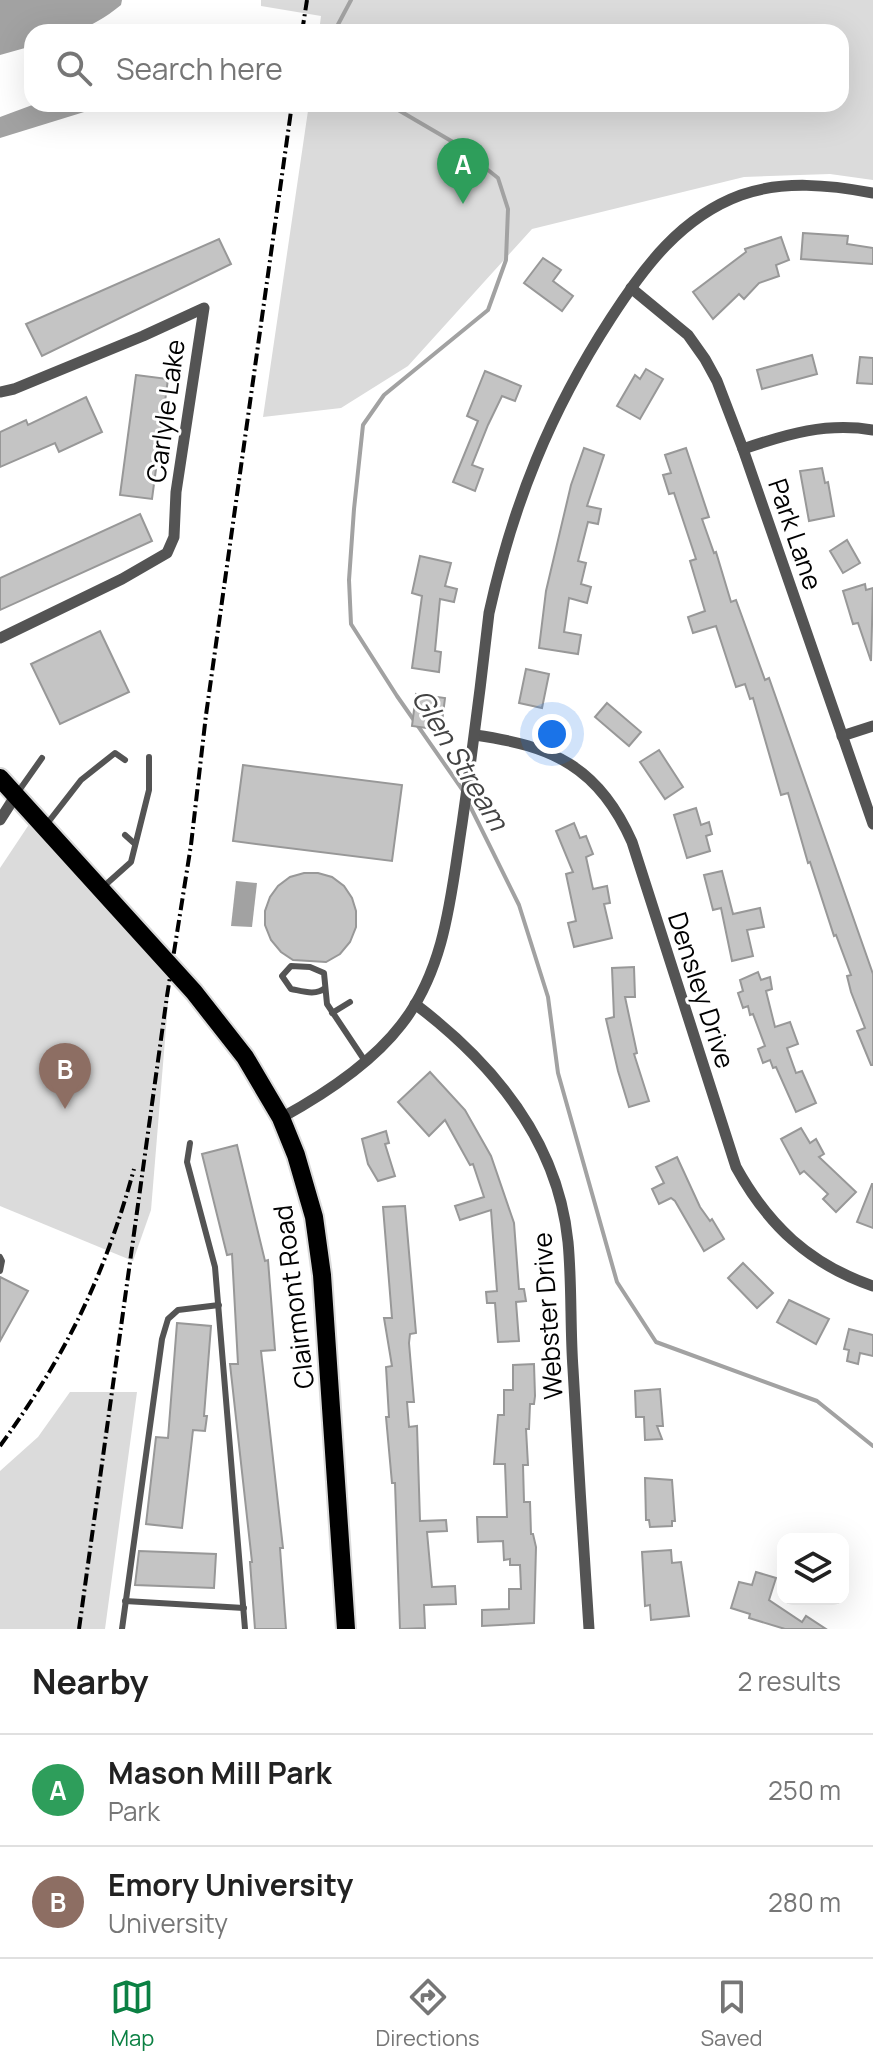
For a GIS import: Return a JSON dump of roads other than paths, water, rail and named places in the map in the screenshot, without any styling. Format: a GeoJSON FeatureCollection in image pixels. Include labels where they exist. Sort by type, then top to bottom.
{"type":"FeatureCollection","features":[{"type":"Feature","properties":{"kind":"main road","name":"Clairmont Road"},"geometry":{"type":"LineString","coordinates":[[0,778],[8,799],[45,826],[224,1027],[281,1118],[307,1187],[322,1275],[346,1629]]}},
{"type":"Feature","properties":{"kind":"street"},"geometry":{"type":"LineString","coordinates":[[281,1118],[365,1061],[400,1026],[415,1004],[436,961],[448,915],[475,735],[489,613],[512,519],[555,414],[585,358],[631,288],[665,246],[684,228],[720,204],[764,189],[807,186],[873,193]]}},
{"type":"Feature","properties":{"kind":"street","name":"Park Lane"},"geometry":{"type":"LineString","coordinates":[[631,288],[678,326],[697,346],[717,381],[873,824]]}},
{"type":"Feature","properties":{"kind":"street","name":"Carlyle Lake"},"geometry":{"type":"LineString","coordinates":[[0,392],[14,389],[204,308],[176,492],[174,537],[167,553],[122,579],[0,638]]}},
{"type":"Feature","properties":{"kind":"street"},"geometry":{"type":"LineString","coordinates":[[743,449],[817,428],[873,430]]}},
{"type":"Feature","properties":{"kind":"street"},"geometry":{"type":"LineString","coordinates":[[842,736],[873,726]]}},
{"type":"Feature","properties":{"kind":"street","name":"Densley Drive"},"geometry":{"type":"LineString","coordinates":[[475,735],[525,744],[556,755],[582,772],[611,801],[632,842],[736,1167],[776,1226],[823,1263],[873,1286]]}},
{"type":"Feature","properties":{"kind":"street"},"geometry":{"type":"LineString","coordinates":[[0,820],[8,799]]}},
{"type":"Feature","properties":{"kind":"street","name":"Webster Drive"},"geometry":{"type":"LineString","coordinates":[[415,1004],[492,1073],[514,1101],[549,1164],[559,1199],[570,1274],[572,1365],[589,1629]]}},
{"type":"Feature","properties":{"kind":"lane"},"geometry":{"type":"LineString","coordinates":[[45,826],[74,790],[115,753],[125,760]]}},
{"type":"Feature","properties":{"kind":"lane"},"geometry":{"type":"LineString","coordinates":[[101,889],[131,862],[149,790],[149,757]]}},
{"type":"Feature","properties":{"kind":"lane"},"geometry":{"type":"LineString","coordinates":[[8,799],[42,758]]}},
{"type":"Feature","properties":{"kind":"lane"},"geometry":{"type":"LineString","coordinates":[[74,790],[83,798]]}},
{"type":"Feature","properties":{"kind":"lane"},"geometry":{"type":"LineString","coordinates":[[125,835],[135,844]]}},
{"type":"Feature","properties":{"kind":"lane"},"geometry":{"type":"LineString","coordinates":[[325,988],[320,992],[291,989],[283,980],[283,972],[291,966],[319,969],[324,973],[327,1004],[365,1061]]}},
{"type":"Feature","properties":{"kind":"lane"},"geometry":{"type":"LineString","coordinates":[[332,1013],[350,1002]]}},
{"type":"Feature","properties":{"kind":"lane"},"geometry":{"type":"LineString","coordinates":[[190,1143],[187,1162],[215,1267],[245,1629]]}},
{"type":"Feature","properties":{"kind":"lane"},"geometry":{"type":"LineString","coordinates":[[0,1257],[0,1271]]}},
{"type":"Feature","properties":{"kind":"lane"},"geometry":{"type":"LineString","coordinates":[[122,1629],[162,1339],[168,1319],[178,1310],[219,1305]]}},
{"type":"Feature","properties":{"kind":"lane"},"geometry":{"type":"LineString","coordinates":[[125,1601],[244,1608]]}},
{"type":"Feature","properties":{"kind":"waterway"},"geometry":{"type":"LineString","coordinates":[[338,24],[351,0]]}},
{"type":"Feature","properties":{"kind":"waterway","name":"Glen Stream"},"geometry":{"type":"LineString","coordinates":[[402,112],[453,142],[498,178],[508,209],[506,260],[488,310],[384,395],[363,425],[349,580],[351,624],[464,792]]}},
{"type":"Feature","properties":{"kind":"waterway","name":"Glen Stream"},"geometry":{"type":"LineString","coordinates":[[469,804],[519,905],[548,997],[558,1073],[617,1282],[656,1342],[817,1401],[873,1446]]}},
{"type":"Feature","properties":{"kind":"railway"},"geometry":{"type":"LineString","coordinates":[[303,24],[307,0]]}},
{"type":"Feature","properties":{"kind":"railway"},"geometry":{"type":"LineString","coordinates":[[79,1629],[167,996],[191,845],[206,715],[291,112]]}},
{"type":"Feature","properties":{"kind":"railway"},"geometry":{"type":"LineString","coordinates":[[0,1446],[45,1380],[96,1281],[134,1169]]}},
{"type":"Feature","properties":{"kind":"place","name":"Mason Mill Park"},"geometry":{"type":"Point","coordinates":[463,204]}},
{"type":"Feature","properties":{"kind":"place","name":"Emory University"},"geometry":{"type":"Point","coordinates":[65,1109]}}]}
